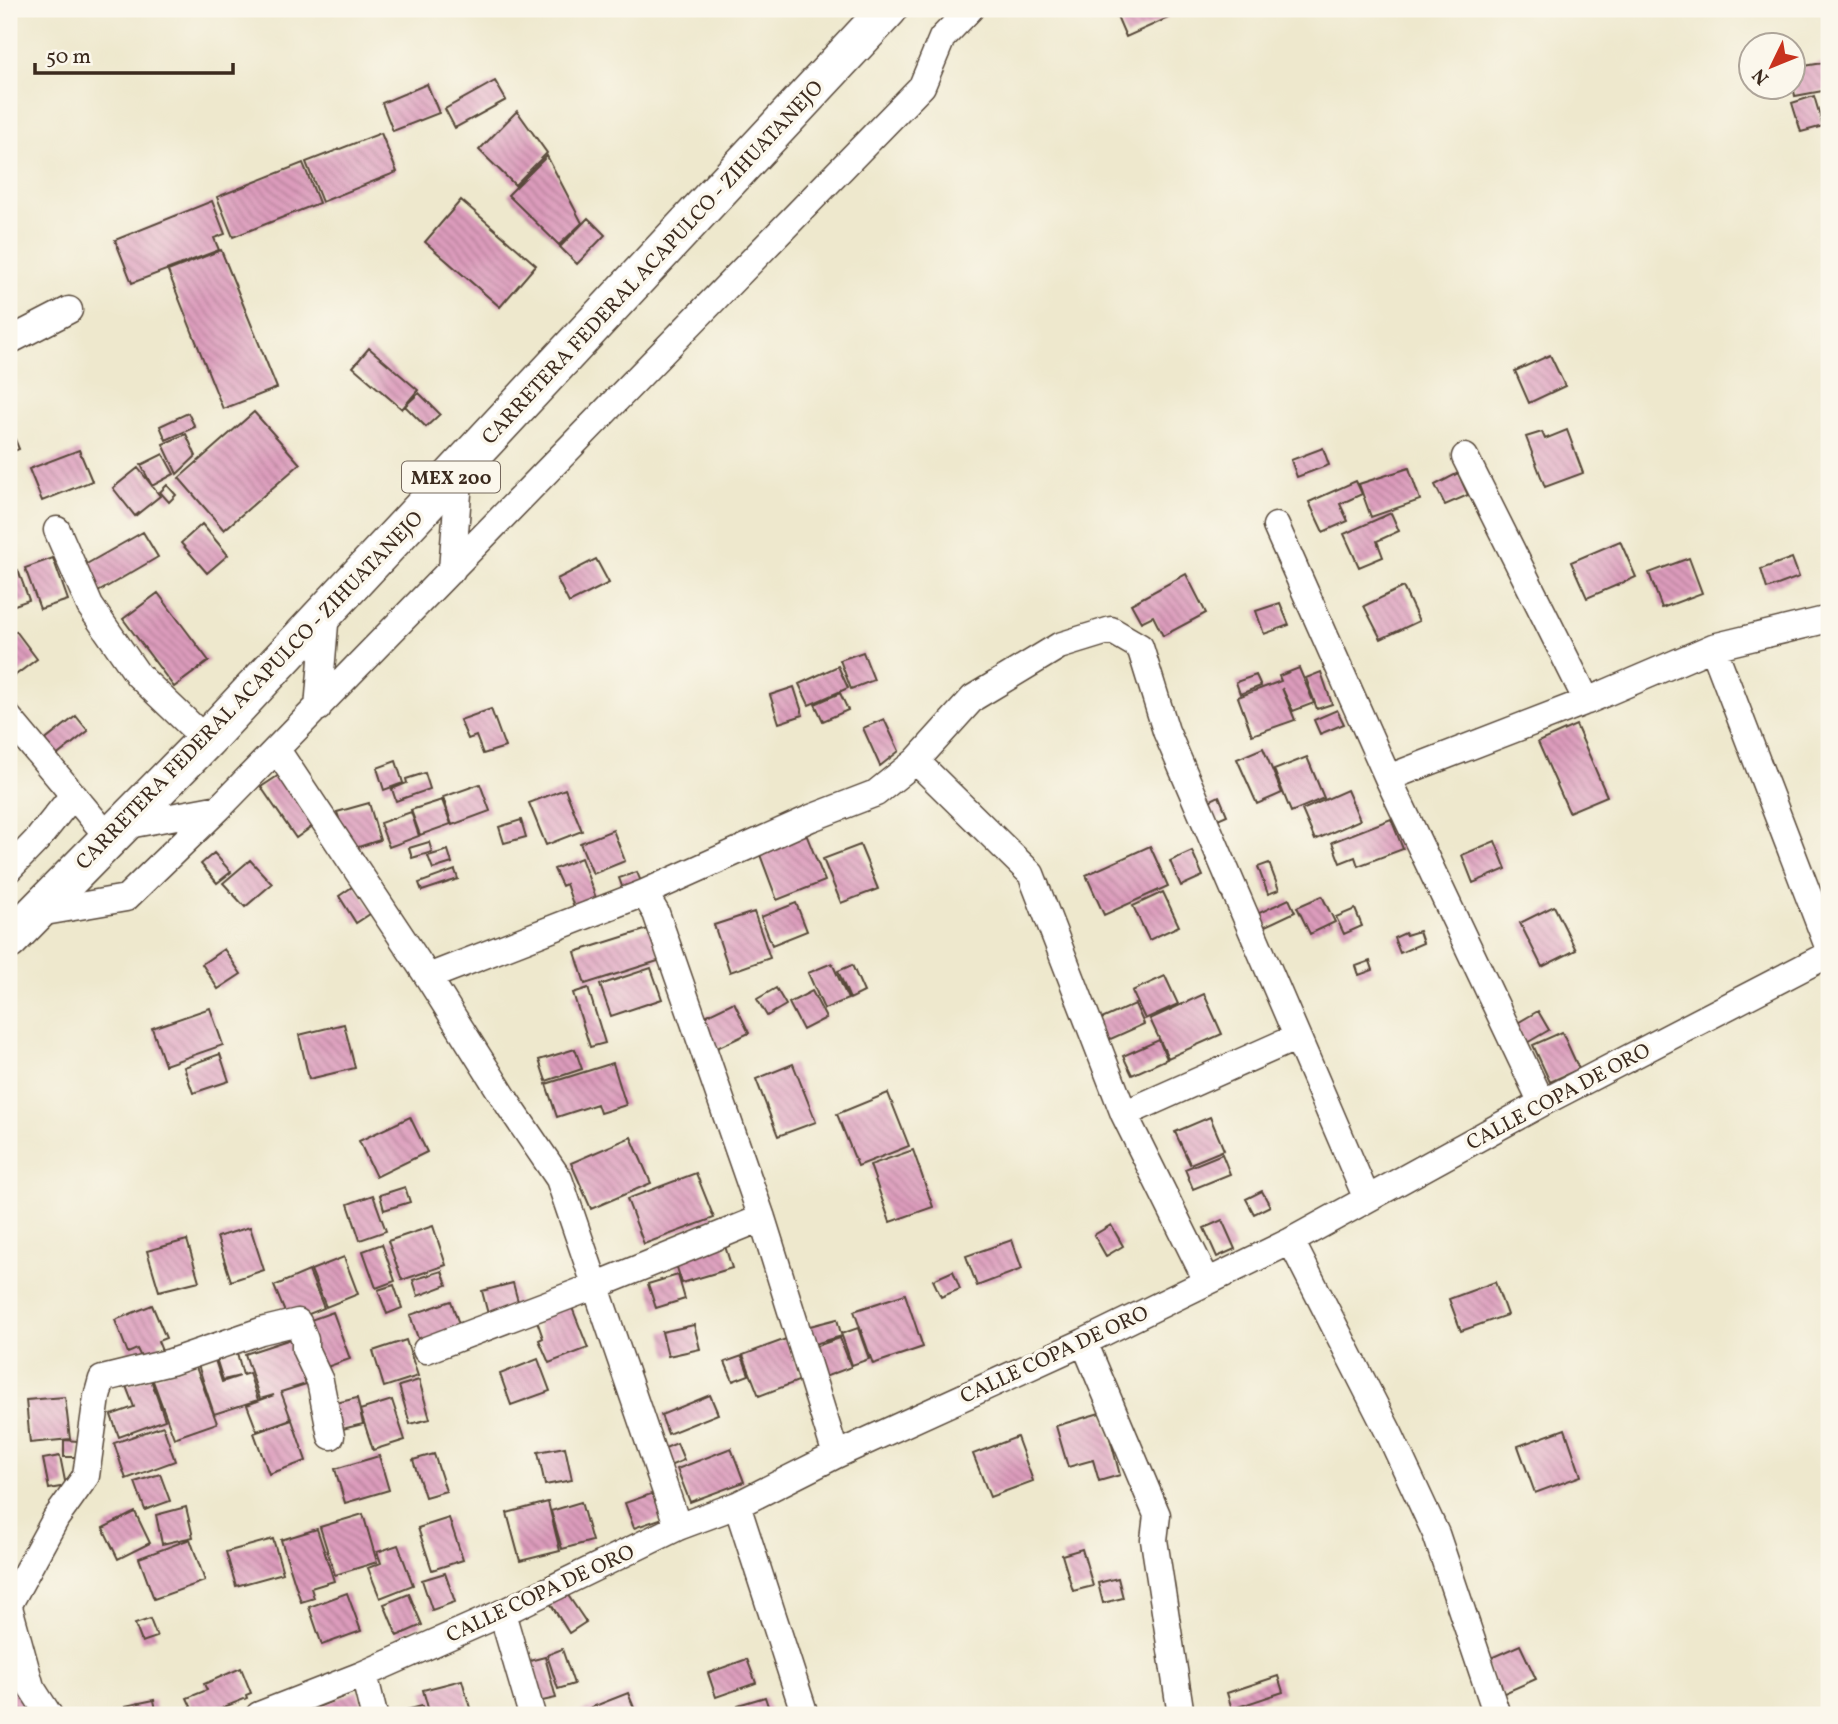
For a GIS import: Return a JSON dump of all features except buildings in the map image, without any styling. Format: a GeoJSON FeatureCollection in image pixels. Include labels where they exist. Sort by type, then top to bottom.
{"type":"FeatureCollection","features":[{"type":"Feature","properties":{"kind":"main road","name":"CARRETERA FEDERAL ACAPULCO - ZIHUATANEJO"},"geometry":{"type":"LineString","coordinates":[[21,927],[206,740],[888,9]]}},
{"type":"Feature","properties":{"kind":"street"},"geometry":{"type":"LineString","coordinates":[[21,927],[126,898],[277,750],[922,86],[942,38],[970,9]]}},
{"type":"Feature","properties":{"kind":"street"},"geometry":{"type":"LineString","coordinates":[[9,341],[69,310]]}},
{"type":"Feature","properties":{"kind":"street"},"geometry":{"type":"LineString","coordinates":[[1465,457],[1587,701]]}},
{"type":"Feature","properties":{"kind":"street"},"geometry":{"type":"LineString","coordinates":[[452,570],[460,468]]}},
{"type":"Feature","properties":{"kind":"street"},"geometry":{"type":"LineString","coordinates":[[1276,526],[1388,778],[1542,1104]]}},
{"type":"Feature","properties":{"kind":"street"},"geometry":{"type":"LineString","coordinates":[[57,530],[90,606],[138,675],[206,740]]}},
{"type":"Feature","properties":{"kind":"street"},"geometry":{"type":"LineString","coordinates":[[318,708],[326,611]]}},
{"type":"Feature","properties":{"kind":"street"},"geometry":{"type":"LineString","coordinates":[[1388,778],[1587,701],[1713,647],[1829,619]]}},
{"type":"Feature","properties":{"kind":"street"},"geometry":{"type":"LineString","coordinates":[[428,977],[644,893],[811,818],[876,793],[916,761],[972,698],[1059,646],[1111,630],[1140,647],[1166,732],[1367,1199]]}},
{"type":"Feature","properties":{"kind":"street"},"geometry":{"type":"LineString","coordinates":[[1713,647],[1829,949]]}},
{"type":"Feature","properties":{"kind":"street"},"geometry":{"type":"LineString","coordinates":[[9,718],[73,795],[116,832],[219,808]]}},
{"type":"Feature","properties":{"kind":"street"},"geometry":{"type":"LineString","coordinates":[[277,750],[559,1179],[678,1527]]}},
{"type":"Feature","properties":{"kind":"street"},"geometry":{"type":"LineString","coordinates":[[916,761],[1031,874],[1124,1114],[1207,1281]]}},
{"type":"Feature","properties":{"kind":"street"},"geometry":{"type":"LineString","coordinates":[[9,869],[37,841],[73,795]]}},
{"type":"Feature","properties":{"kind":"street"},"geometry":{"type":"LineString","coordinates":[[644,893],[656,913],[762,1218],[836,1455]]}},
{"type":"Feature","properties":{"kind":"street","name":"CALLE COPA DE ORO"},"geometry":{"type":"LineString","coordinates":[[259,1715],[364,1674],[502,1614],[678,1527],[737,1505],[836,1455],[1084,1342],[1291,1241],[1542,1104],[1829,954]]}},
{"type":"Feature","properties":{"kind":"street"},"geometry":{"type":"LineString","coordinates":[[1124,1114],[1297,1037]]}},
{"type":"Feature","properties":{"kind":"street"},"geometry":{"type":"LineString","coordinates":[[426,1350],[595,1286],[762,1218]]}},
{"type":"Feature","properties":{"kind":"street"},"geometry":{"type":"LineString","coordinates":[[1291,1241],[1390,1435],[1436,1534],[1497,1715]]}},
{"type":"Feature","properties":{"kind":"street"},"geometry":{"type":"LineString","coordinates":[[49,1715],[31,1688],[9,1606],[56,1518],[86,1476],[102,1379],[171,1362],[261,1331],[298,1322],[305,1340],[305,1349],[320,1381],[331,1436]]}},
{"type":"Feature","properties":{"kind":"street"},"geometry":{"type":"LineString","coordinates":[[1084,1342],[1157,1515],[1154,1540],[1181,1715]]}},
{"type":"Feature","properties":{"kind":"street"},"geometry":{"type":"LineString","coordinates":[[737,1505],[805,1715]]}},
{"type":"Feature","properties":{"kind":"street"},"geometry":{"type":"LineString","coordinates":[[502,1614],[532,1715]]}},
{"type":"Feature","properties":{"kind":"street"},"geometry":{"type":"LineString","coordinates":[[364,1674],[374,1715]]}}]}
